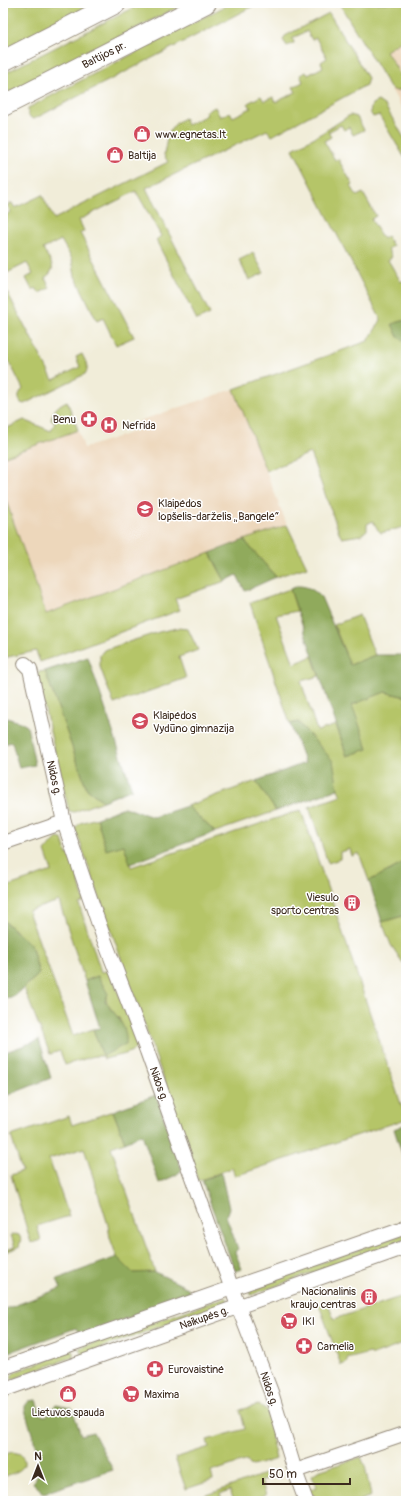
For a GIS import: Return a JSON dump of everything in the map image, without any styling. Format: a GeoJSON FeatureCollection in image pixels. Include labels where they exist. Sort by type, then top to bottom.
{"type":"FeatureCollection","features":[{"type":"Feature","properties":{"kind":"highway"},"geometry":{"type":"LineString","coordinates":[[3,61],[116,3]]}},
{"type":"Feature","properties":{"kind":"highway","name":"Baltijos pr."},"geometry":{"type":"LineString","coordinates":[[3,106],[206,3]]}},
{"type":"Feature","properties":{"kind":"street","name":"Nidos g."},"geometry":{"type":"LineString","coordinates":[[25,664],[30,669],[64,822],[104,938],[147,1051],[238,1306],[271,1392],[295,1471],[306,1501]]}},
{"type":"Feature","properties":{"kind":"street"},"geometry":{"type":"LineString","coordinates":[[3,843],[64,822]]}},
{"type":"Feature","properties":{"kind":"street","name":"Naikupės g."},"geometry":{"type":"LineString","coordinates":[[4,1368],[406,1227]]}},
{"type":"Feature","properties":{"kind":"street","name":"Naikupės g."},"geometry":{"type":"LineString","coordinates":[[7,1388],[406,1247]]}},
{"type":"Feature","properties":{"kind":"street"},"geometry":{"type":"LineString","coordinates":[[4,1368],[7,1388]]}},
{"type":"Feature","properties":{"kind":"street"},"geometry":{"type":"LineString","coordinates":[[295,1471],[406,1433]]}},
{"type":"Feature","properties":{"kind":"shaded area"},"geometry":{"type":"Polygon","coordinates":[[[339,3],[406,3],[406,115],[371,55],[339,3]]]}},
{"type":"Feature","properties":{"kind":"shaded area","name":"Klaipėdos lopšelis-darželis „Bangelė“"},"geometry":{"type":"Polygon","coordinates":[[[234,389],[287,525],[46,614],[3,492],[3,457],[78,430],[84,448],[142,429],[139,421],[234,389]]]}},
{"type":"Feature","properties":{"kind":"green space"},"geometry":{"type":"Polygon","coordinates":[[[97,3],[3,51],[3,4],[97,3]]]}},
{"type":"Feature","properties":{"kind":"green space"},"geometry":{"type":"Polygon","coordinates":[[[143,3],[186,3],[3,96],[3,74],[143,3]]]}},
{"type":"Feature","properties":{"kind":"green space"},"geometry":{"type":"Polygon","coordinates":[[[231,3],[259,3],[34,119],[28,115],[28,108],[231,3]]]}},
{"type":"Feature","properties":{"kind":"green space"},"geometry":{"type":"Polygon","coordinates":[[[339,3],[406,3],[406,38],[386,51],[405,83],[400,90],[396,91],[390,88],[339,3]]]}},
{"type":"Feature","properties":{"kind":"green space"},"geometry":{"type":"Polygon","coordinates":[[[329,13],[368,78],[366,85],[272,136],[267,130],[146,188],[210,314],[197,320],[156,240],[161,236],[136,191],[79,220],[84,231],[80,233],[134,337],[116,345],[103,318],[97,321],[75,276],[72,259],[61,240],[43,249],[52,264],[52,271],[45,278],[50,288],[39,293],[36,288],[32,290],[26,278],[33,274],[27,263],[3,275],[3,223],[6,221],[4,216],[11,212],[7,205],[12,203],[15,208],[42,195],[54,219],[168,162],[164,155],[169,134],[174,125],[184,118],[187,125],[207,115],[205,112],[215,107],[220,117],[230,112],[233,117],[251,108],[248,103],[261,96],[264,101],[273,97],[276,102],[296,92],[293,87],[303,82],[300,75],[306,72],[308,75],[323,67],[321,62],[327,58],[316,38],[312,40],[307,31],[293,38],[294,43],[287,46],[283,40],[285,36],[329,13]]]}},
{"type":"Feature","properties":{"kind":"green space"},"geometry":{"type":"Polygon","coordinates":[[[378,101],[385,106],[406,141],[406,160],[379,115],[373,117],[370,112],[372,104],[378,101]]]}},
{"type":"Feature","properties":{"kind":"green space"},"geometry":{"type":"Polygon","coordinates":[[[350,115],[357,117],[364,130],[353,135],[349,127],[344,130],[341,125],[328,132],[331,137],[324,141],[335,160],[338,159],[353,185],[351,186],[357,196],[363,193],[376,216],[371,219],[383,239],[387,236],[393,246],[388,249],[392,257],[388,260],[401,282],[406,279],[406,320],[393,324],[398,337],[406,342],[406,525],[404,527],[381,533],[373,521],[367,524],[367,530],[361,535],[342,538],[310,453],[266,471],[234,389],[368,341],[381,320],[293,149],[350,115]]]}},
{"type":"Feature","properties":{"kind":"green space"},"geometry":{"type":"Polygon","coordinates":[[[253,253],[264,273],[249,280],[239,260],[253,253]]]}},
{"type":"Feature","properties":{"kind":"green space"},"geometry":{"type":"Polygon","coordinates":[[[3,284],[53,380],[80,367],[76,357],[82,354],[87,366],[85,374],[24,404],[21,403],[19,397],[23,389],[3,349],[3,284]]]}},
{"type":"Feature","properties":{"kind":"green space"},"geometry":{"type":"Polygon","coordinates":[[[406,320],[406,342],[398,337],[392,324],[406,320]]]}},
{"type":"Feature","properties":{"kind":"green space"},"geometry":{"type":"Polygon","coordinates":[[[67,401],[78,430],[3,457],[3,430],[24,420],[51,431],[55,423],[51,420],[53,413],[61,404],[67,401]]]}},
{"type":"Feature","properties":{"kind":"green space"},"geometry":{"type":"Polygon","coordinates":[[[3,492],[46,614],[210,553],[225,581],[175,599],[180,610],[40,662],[36,651],[3,658],[3,492]]]}},
{"type":"Feature","properties":{"kind":"green space"},"geometry":{"type":"Polygon","coordinates":[[[287,525],[307,567],[276,577],[244,540],[287,525]]]}},
{"type":"Feature","properties":{"kind":"green space"},"geometry":{"type":"Polygon","coordinates":[[[244,540],[276,577],[245,591],[237,575],[225,581],[210,553],[244,540]]]}},
{"type":"Feature","properties":{"kind":"green space"},"geometry":{"type":"Polygon","coordinates":[[[298,586],[311,589],[321,597],[350,665],[375,655],[406,655],[406,697],[385,692],[352,705],[368,749],[347,756],[290,589],[298,586]]]}},
{"type":"Feature","properties":{"kind":"green space"},"geometry":{"type":"Polygon","coordinates":[[[290,589],[297,611],[276,615],[294,664],[312,656],[319,676],[301,681],[317,731],[336,725],[347,756],[368,749],[351,705],[385,692],[406,697],[406,862],[369,881],[359,853],[352,856],[350,849],[340,852],[340,859],[328,863],[309,807],[341,796],[299,722],[290,724],[250,603],[290,589]]]}},
{"type":"Feature","properties":{"kind":"green space"},"geometry":{"type":"Polygon","coordinates":[[[359,615],[375,655],[350,665],[334,625],[359,615]]]}},
{"type":"Feature","properties":{"kind":"green space"},"geometry":{"type":"Polygon","coordinates":[[[177,628],[188,629],[198,650],[179,657],[186,678],[114,704],[100,667],[100,655],[104,650],[159,632],[177,628]]]}},
{"type":"Feature","properties":{"kind":"green space"},"geometry":{"type":"Polygon","coordinates":[[[88,657],[132,789],[103,801],[87,789],[45,671],[88,657]]]}},
{"type":"Feature","properties":{"kind":"green space"},"geometry":{"type":"Polygon","coordinates":[[[45,671],[87,789],[103,801],[74,812],[69,811],[37,676],[39,672],[45,671]]]}},
{"type":"Feature","properties":{"kind":"green space"},"geometry":{"type":"Polygon","coordinates":[[[3,717],[20,722],[27,726],[35,765],[19,768],[12,742],[3,744],[3,717]]]}},
{"type":"Feature","properties":{"kind":"green space"},"geometry":{"type":"Polygon","coordinates":[[[298,722],[333,761],[338,789],[276,811],[256,781],[305,763],[290,724],[298,722]]]}},
{"type":"Feature","properties":{"kind":"green space"},"geometry":{"type":"Polygon","coordinates":[[[256,781],[276,811],[215,832],[187,806],[256,781]]]}},
{"type":"Feature","properties":{"kind":"green space"},"geometry":{"type":"Polygon","coordinates":[[[187,806],[215,832],[130,864],[124,845],[106,850],[97,818],[124,807],[153,817],[187,806]]]}},
{"type":"Feature","properties":{"kind":"green space"},"geometry":{"type":"Polygon","coordinates":[[[301,810],[406,1119],[235,1176],[232,1168],[198,1181],[169,1094],[75,828],[80,823],[97,818],[106,849],[124,845],[131,867],[301,810]]]}},
{"type":"Feature","properties":{"kind":"green space"},"geometry":{"type":"Polygon","coordinates":[[[57,838],[62,839],[67,855],[71,853],[84,901],[79,904],[101,972],[107,971],[111,973],[138,1045],[128,1053],[104,1059],[103,1056],[94,1056],[65,1065],[60,1051],[50,1054],[24,988],[39,974],[31,945],[3,920],[3,888],[52,871],[45,851],[57,838]],[[59,901],[28,911],[73,1036],[93,1029],[103,1055],[120,1019],[108,1005],[98,976],[85,981],[59,901]]]}},
{"type":"Feature","properties":{"kind":"green space"},"geometry":{"type":"Polygon","coordinates":[[[406,862],[406,915],[382,922],[369,881],[406,862]]]}},
{"type":"Feature","properties":{"kind":"green space"},"geometry":{"type":"Polygon","coordinates":[[[406,915],[406,962],[403,963],[391,945],[382,922],[406,915]]]}},
{"type":"Feature","properties":{"kind":"green space"},"geometry":{"type":"Polygon","coordinates":[[[3,920],[31,945],[39,974],[15,996],[3,999],[3,920]]]}},
{"type":"Feature","properties":{"kind":"green space"},"geometry":{"type":"Polygon","coordinates":[[[98,976],[108,994],[105,1001],[123,1026],[126,1037],[126,1044],[103,1056],[93,1029],[100,1028],[85,981],[98,976]]]}},
{"type":"Feature","properties":{"kind":"green space"},"geometry":{"type":"Polygon","coordinates":[[[39,1040],[51,1078],[3,1097],[3,1053],[39,1040]]]}},
{"type":"Feature","properties":{"kind":"green space"},"geometry":{"type":"Polygon","coordinates":[[[156,1095],[182,1170],[176,1175],[159,1183],[142,1134],[125,1142],[113,1111],[156,1095]]]}},
{"type":"Feature","properties":{"kind":"green space"},"geometry":{"type":"Polygon","coordinates":[[[113,1111],[125,1142],[111,1147],[155,1272],[133,1273],[117,1257],[84,1148],[49,1159],[69,1216],[37,1226],[41,1240],[31,1243],[11,1175],[22,1171],[11,1136],[69,1116],[72,1125],[113,1111]]]}},
{"type":"Feature","properties":{"kind":"green space"},"geometry":{"type":"Polygon","coordinates":[[[406,1124],[406,1166],[394,1129],[406,1124]]]}},
{"type":"Feature","properties":{"kind":"green space"},"geometry":{"type":"Polygon","coordinates":[[[221,1173],[229,1208],[226,1216],[238,1249],[235,1252],[242,1269],[235,1271],[202,1180],[221,1173]]]}},
{"type":"Feature","properties":{"kind":"green space"},"geometry":{"type":"Polygon","coordinates":[[[406,1233],[406,1239],[251,1295],[249,1288],[406,1233]]]}},
{"type":"Feature","properties":{"kind":"green space"},"geometry":{"type":"Polygon","coordinates":[[[11,1235],[19,1235],[21,1239],[19,1247],[3,1253],[3,1251],[15,1247],[11,1235]]]}},
{"type":"Feature","properties":{"kind":"green space"},"geometry":{"type":"Polygon","coordinates":[[[117,1257],[133,1273],[155,1272],[188,1288],[191,1296],[80,1335],[76,1328],[7,1353],[3,1340],[3,1310],[61,1288],[57,1279],[117,1257]]]}},
{"type":"Feature","properties":{"kind":"green space"},"geometry":{"type":"Polygon","coordinates":[[[226,1297],[228,1301],[225,1303],[82,1355],[79,1348],[226,1297]]]}},
{"type":"Feature","properties":{"kind":"green space"},"geometry":{"type":"Polygon","coordinates":[[[400,1297],[406,1313],[406,1343],[373,1355],[370,1353],[347,1359],[347,1363],[341,1365],[319,1305],[327,1301],[334,1319],[400,1297]]]}},
{"type":"Feature","properties":{"kind":"green space"},"geometry":{"type":"Polygon","coordinates":[[[73,1350],[73,1357],[13,1379],[11,1376],[15,1372],[73,1350]]]}},
{"type":"Feature","properties":{"kind":"green space"},"geometry":{"type":"Polygon","coordinates":[[[36,1400],[41,1415],[46,1416],[56,1405],[72,1408],[81,1435],[93,1432],[113,1470],[44,1493],[33,1483],[38,1474],[38,1454],[25,1406],[29,1401],[36,1400]]]}},
{"type":"Feature","properties":{"kind":"green space"},"geometry":{"type":"Polygon","coordinates":[[[258,1405],[267,1411],[276,1436],[271,1438],[276,1459],[253,1466],[250,1465],[247,1460],[211,1472],[213,1480],[186,1489],[175,1458],[209,1447],[207,1440],[245,1429],[240,1410],[258,1405]]]}},
{"type":"Feature","properties":{"kind":"green space"},"geometry":{"type":"Polygon","coordinates":[[[12,1452],[21,1454],[24,1459],[23,1467],[17,1472],[3,1477],[3,1455],[12,1452]]]}},
{"type":"Feature","properties":{"kind":"green space"},"geometry":{"type":"Polygon","coordinates":[[[361,1457],[365,1466],[371,1496],[361,1500],[362,1501],[311,1501],[307,1490],[317,1487],[312,1475],[318,1471],[361,1457]]]}},
{"type":"Feature","properties":{"kind":"green space"},"geometry":{"type":"Polygon","coordinates":[[[270,1472],[272,1477],[261,1481],[266,1495],[249,1501],[234,1501],[230,1490],[220,1494],[222,1501],[191,1501],[270,1472]]]}},
{"type":"Feature","properties":{"kind":"place","name":"www.egnetas.lt"},"geometry":{"type":"Point","coordinates":[142,134]}},
{"type":"Feature","properties":{"kind":"place","name":"Baltija"},"geometry":{"type":"Point","coordinates":[115,155]}},
{"type":"Feature","properties":{"kind":"place","name":"Benu"},"geometry":{"type":"Point","coordinates":[89,419]}},
{"type":"Feature","properties":{"kind":"place","name":"Nefrida"},"geometry":{"type":"Point","coordinates":[109,425]}},
{"type":"Feature","properties":{"kind":"place","name":"Klaipėdos lopšelis-darželis „Bangelė“"},"geometry":{"type":"Point","coordinates":[145,509]}},
{"type":"Feature","properties":{"kind":"place","name":"Klaipėdos Vydūno gimnazija"},"geometry":{"type":"Point","coordinates":[140,721]}},
{"type":"Feature","properties":{"kind":"place","name":"Viesulo sporto centras"},"geometry":{"type":"Point","coordinates":[352,903]}},
{"type":"Feature","properties":{"kind":"place","name":"Nacionalinis kraujo centras"},"geometry":{"type":"Point","coordinates":[369,1297]}},
{"type":"Feature","properties":{"kind":"place","name":"IKI"},"geometry":{"type":"Point","coordinates":[289,1321]}},
{"type":"Feature","properties":{"kind":"place","name":"Camelia"},"geometry":{"type":"Point","coordinates":[304,1346]}},
{"type":"Feature","properties":{"kind":"place","name":"Eurovaistinė"},"geometry":{"type":"Point","coordinates":[155,1369]}},
{"type":"Feature","properties":{"kind":"place","name":"Lietuvos spauda"},"geometry":{"type":"Point","coordinates":[68,1394]}},
{"type":"Feature","properties":{"kind":"place","name":"Maxima"},"geometry":{"type":"Point","coordinates":[131,1394]}}]}
